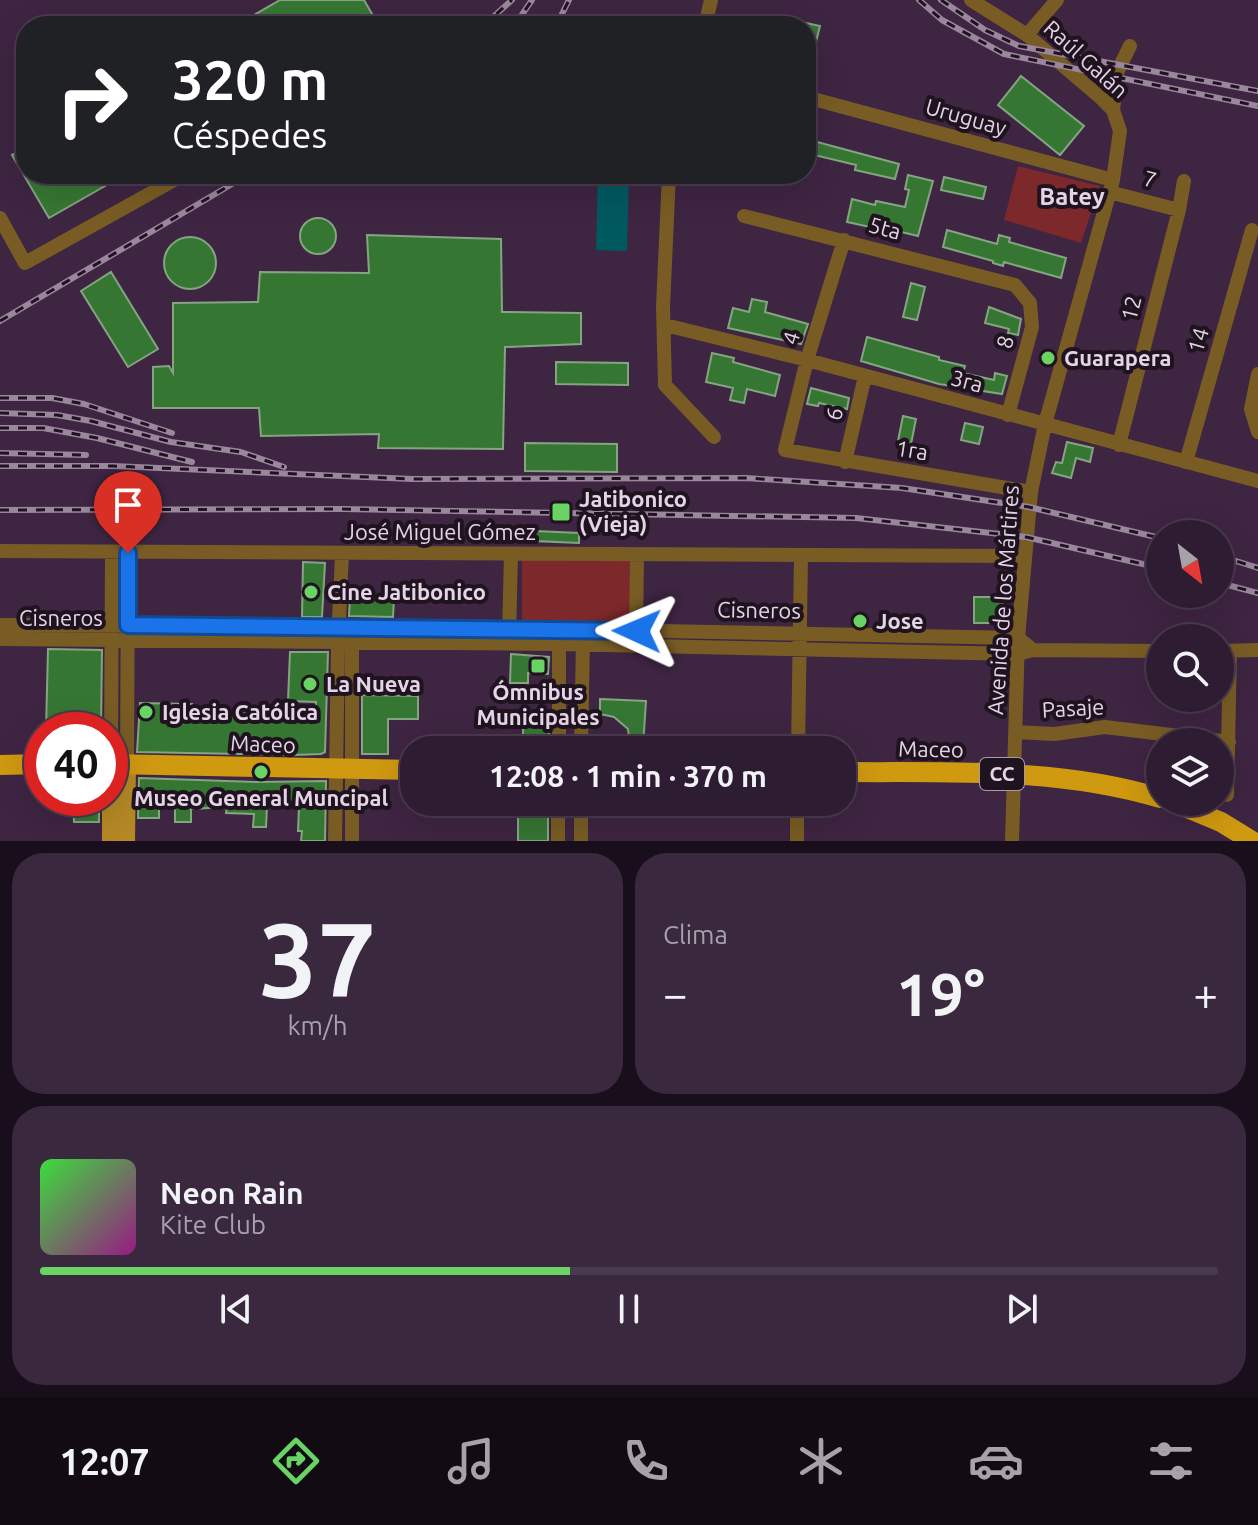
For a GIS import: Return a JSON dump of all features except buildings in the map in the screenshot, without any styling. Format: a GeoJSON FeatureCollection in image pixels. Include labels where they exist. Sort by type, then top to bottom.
{"type":"FeatureCollection","features":[{"type":"Feature","properties":{"kind":"highway"},"geometry":{"type":"LineString","coordinates":[[0,765],[24,764]]}},
{"type":"Feature","properties":{"kind":"highway","name":"Maceo"},"geometry":{"type":"LineString","coordinates":[[128,764],[400,770]]}},
{"type":"Feature","properties":{"kind":"highway","name":"Maceo"},"geometry":{"type":"LineString","coordinates":[[856,772],[1014,774],[1070,778],[1146,794]]}},
{"type":"Feature","properties":{"kind":"highway"},"geometry":{"type":"LineString","coordinates":[[1207,816],[1252,841]]}},
{"type":"Feature","properties":{"kind":"main road"},"geometry":{"type":"LineString","coordinates":[[111,841],[113,816]]}},
{"type":"Feature","properties":{"kind":"main road"},"geometry":{"type":"LineString","coordinates":[[123,816],[126,841]]}},
{"type":"Feature","properties":{"kind":"street","name":"Raúl Galán"},"geometry":{"type":"LineString","coordinates":[[971,0],[1027,35],[1113,110],[1120,131],[1111,186]]}},
{"type":"Feature","properties":{"kind":"street"},"geometry":{"type":"LineString","coordinates":[[1027,35],[1057,0]]}},
{"type":"Feature","properties":{"kind":"street"},"geometry":{"type":"LineString","coordinates":[[1113,110],[1117,72],[1130,46]]}},
{"type":"Feature","properties":{"kind":"street","name":"Uruguay"},"geometry":{"type":"LineString","coordinates":[[816,100],[1111,186]]}},
{"type":"Feature","properties":{"kind":"street","name":"12"},"geometry":{"type":"LineString","coordinates":[[1119,445],[1184,181]]}},
{"type":"Feature","properties":{"kind":"street"},"geometry":{"type":"LineString","coordinates":[[0,218],[25,263],[167,184]]}},
{"type":"Feature","properties":{"kind":"street"},"geometry":{"type":"LineString","coordinates":[[669,184],[663,307],[665,385],[714,437]]}},
{"type":"Feature","properties":{"kind":"street","name":"7"},"geometry":{"type":"LineString","coordinates":[[1111,186],[1179,210]]}},
{"type":"Feature","properties":{"kind":"street","name":"Avenida de los Mártires"},"geometry":{"type":"LineString","coordinates":[[1012,841],[1023,647],[1024,556],[1031,492],[1045,424],[1111,186]]}},
{"type":"Feature","properties":{"kind":"street","name":"5ta"},"geometry":{"type":"LineString","coordinates":[[744,216],[1015,285]]}},
{"type":"Feature","properties":{"kind":"street","name":"14"},"geometry":{"type":"LineString","coordinates":[[1186,462],[1252,230]]}},
{"type":"Feature","properties":{"kind":"street","name":"4"},"geometry":{"type":"LineString","coordinates":[[785,450],[807,360],[844,240]]}},
{"type":"Feature","properties":{"kind":"street","name":"8"},"geometry":{"type":"LineString","coordinates":[[1008,415],[1032,327],[1030,303],[1015,285]]}},
{"type":"Feature","properties":{"kind":"street","name":"3ra"},"geometry":{"type":"LineString","coordinates":[[665,325],[807,360],[1119,445],[1257,477]]}},
{"type":"Feature","properties":{"kind":"street"},"geometry":{"type":"LineString","coordinates":[[1258,374],[1251,409],[1258,432]]}},
{"type":"Feature","properties":{"kind":"street","name":"6"},"geometry":{"type":"LineString","coordinates":[[845,462],[865,376]]}},
{"type":"Feature","properties":{"kind":"street","name":"1ra"},"geometry":{"type":"LineString","coordinates":[[785,450],[1031,492]]}},
{"type":"Feature","properties":{"kind":"street","name":"José Miguel Gómez"},"geometry":{"type":"LineString","coordinates":[[0,551],[1024,556]]}},
{"type":"Feature","properties":{"kind":"street"},"geometry":{"type":"LineString","coordinates":[[112,553],[114,712]]}},
{"type":"Feature","properties":{"kind":"street"},"geometry":{"type":"LineString","coordinates":[[121,712],[128,632],[128,553]]}},
{"type":"Feature","properties":{"kind":"street"},"geometry":{"type":"LineString","coordinates":[[335,841],[344,770],[342,554]]}},
{"type":"Feature","properties":{"kind":"street"},"geometry":{"type":"LineString","coordinates":[[508,644],[511,555]]}},
{"type":"Feature","properties":{"kind":"street"},"geometry":{"type":"LineString","coordinates":[[636,638],[637,555]]}},
{"type":"Feature","properties":{"kind":"street"},"geometry":{"type":"LineString","coordinates":[[798,736],[801,556]]}},
{"type":"Feature","properties":{"kind":"street","name":"Cisneros"},"geometry":{"type":"LineString","coordinates":[[0,625],[112,632],[345,636],[508,644],[559,636]]}},
{"type":"Feature","properties":{"kind":"street","name":"Cisneros"},"geometry":{"type":"LineString","coordinates":[[345,636],[509,628],[559,636],[799,649],[1023,647]]}},
{"type":"Feature","properties":{"kind":"street","name":"Cisneros"},"geometry":{"type":"LineString","coordinates":[[0,639],[112,632]]}},
{"type":"Feature","properties":{"kind":"street","name":"Cisneros"},"geometry":{"type":"LineString","coordinates":[[636,638],[800,632],[1023,647],[1146,651]]}},
{"type":"Feature","properties":{"kind":"street"},"geometry":{"type":"LineString","coordinates":[[559,636],[559,736]]}},
{"type":"Feature","properties":{"kind":"street"},"geometry":{"type":"LineString","coordinates":[[581,736],[583,637]]}},
{"type":"Feature","properties":{"kind":"street"},"geometry":{"type":"LineString","coordinates":[[1234,651],[1258,650]]}},
{"type":"Feature","properties":{"kind":"street","name":"Pasaje"},"geometry":{"type":"LineString","coordinates":[[1016,732],[1054,734],[1105,727],[1146,732]]}},
{"type":"Feature","properties":{"kind":"street"},"geometry":{"type":"LineString","coordinates":[[344,770],[352,841]]}},
{"type":"Feature","properties":{"kind":"street"},"geometry":{"type":"LineString","coordinates":[[558,816],[558,841]]}},
{"type":"Feature","properties":{"kind":"street"},"geometry":{"type":"LineString","coordinates":[[581,816],[581,841]]}},
{"type":"Feature","properties":{"kind":"street"},"geometry":{"type":"LineString","coordinates":[[797,816],[797,841]]}},
{"type":"Feature","properties":{"kind":"shaded area"},"geometry":{"type":"Polygon","coordinates":[[[1018,166],[1100,186],[1081,243],[1004,220],[1018,166]]]}},
{"type":"Feature","properties":{"kind":"shaded area"},"geometry":{"type":"Polygon","coordinates":[[[598,184],[629,184],[627,251],[596,250],[598,184]]]}},
{"type":"Feature","properties":{"kind":"shaded area"},"geometry":{"type":"Polygon","coordinates":[[[522,558],[633,558],[630,623],[522,621],[522,558]]]}},
{"type":"Feature","properties":{"kind":"railway"},"geometry":{"type":"LineString","coordinates":[[494,16],[512,0]]}},
{"type":"Feature","properties":{"kind":"railway"},"geometry":{"type":"LineString","coordinates":[[521,16],[532,0]]}},
{"type":"Feature","properties":{"kind":"railway"},"geometry":{"type":"LineString","coordinates":[[561,16],[569,0]]}},
{"type":"Feature","properties":{"kind":"railway"},"geometry":{"type":"LineString","coordinates":[[919,0],[942,20],[1004,54],[1258,106]]}},
{"type":"Feature","properties":{"kind":"railway"},"geometry":{"type":"LineString","coordinates":[[941,0],[985,30],[1019,46],[1258,91]]}},
{"type":"Feature","properties":{"kind":"railway"},"geometry":{"type":"LineString","coordinates":[[0,321],[232,184]]}},
{"type":"Feature","properties":{"kind":"railway"},"geometry":{"type":"LineString","coordinates":[[0,398],[52,398],[84,404],[172,433]]}},
{"type":"Feature","properties":{"kind":"railway"},"geometry":{"type":"LineString","coordinates":[[0,413],[57,415],[91,421],[171,442],[241,452],[284,467]]}},
{"type":"Feature","properties":{"kind":"railway"},"geometry":{"type":"LineString","coordinates":[[0,428],[43,428],[192,462]]}},
{"type":"Feature","properties":{"kind":"railway"},"geometry":{"type":"LineString","coordinates":[[0,453],[86,455]]}},
{"type":"Feature","properties":{"kind":"railway"},"geometry":{"type":"LineString","coordinates":[[0,466],[113,466],[412,479],[746,478],[902,488],[1029,507],[1146,535]]}},
{"type":"Feature","properties":{"kind":"railway"},"geometry":{"type":"LineString","coordinates":[[0,510],[343,509],[856,518],[1026,537],[1146,565]]}},
{"type":"Feature","properties":{"kind":"railway"},"geometry":{"type":"LineString","coordinates":[[1234,560],[1258,568]]}},
{"type":"Feature","properties":{"kind":"railway"},"geometry":{"type":"LineString","coordinates":[[1234,587],[1258,593]]}},
{"type":"Feature","properties":{"kind":"place","name":"Guarapera"},"geometry":{"type":"Point","coordinates":[1048,358]}},
{"type":"Feature","properties":{"kind":"place","name":"Jatibonico (Vieja)"},"geometry":{"type":"Point","coordinates":[561,512]}},
{"type":"Feature","properties":{"kind":"place","name":"Cine Jatibonico"},"geometry":{"type":"Point","coordinates":[311,592]}},
{"type":"Feature","properties":{"kind":"place","name":"Jose"},"geometry":{"type":"Point","coordinates":[860,621]}},
{"type":"Feature","properties":{"kind":"place","name":"Ómnibus Municipales"},"geometry":{"type":"Point","coordinates":[538,666]}},
{"type":"Feature","properties":{"kind":"place","name":"La Nueva"},"geometry":{"type":"Point","coordinates":[310,684]}},
{"type":"Feature","properties":{"kind":"place","name":"Iglesia Católica"},"geometry":{"type":"Point","coordinates":[146,712]}},
{"type":"Feature","properties":{"kind":"place","name":"Museo General Muncipal"},"geometry":{"type":"Point","coordinates":[261,772]}},
{"type":"Feature","properties":{"kind":"district","name":"Batey"},"geometry":{"type":"Point","coordinates":[1072,197]}},
{"type":"Feature","properties":{"kind":"route"},"geometry":{"type":"LineString","coordinates":[[128,553],[128,625],[637,631]]}}]}
